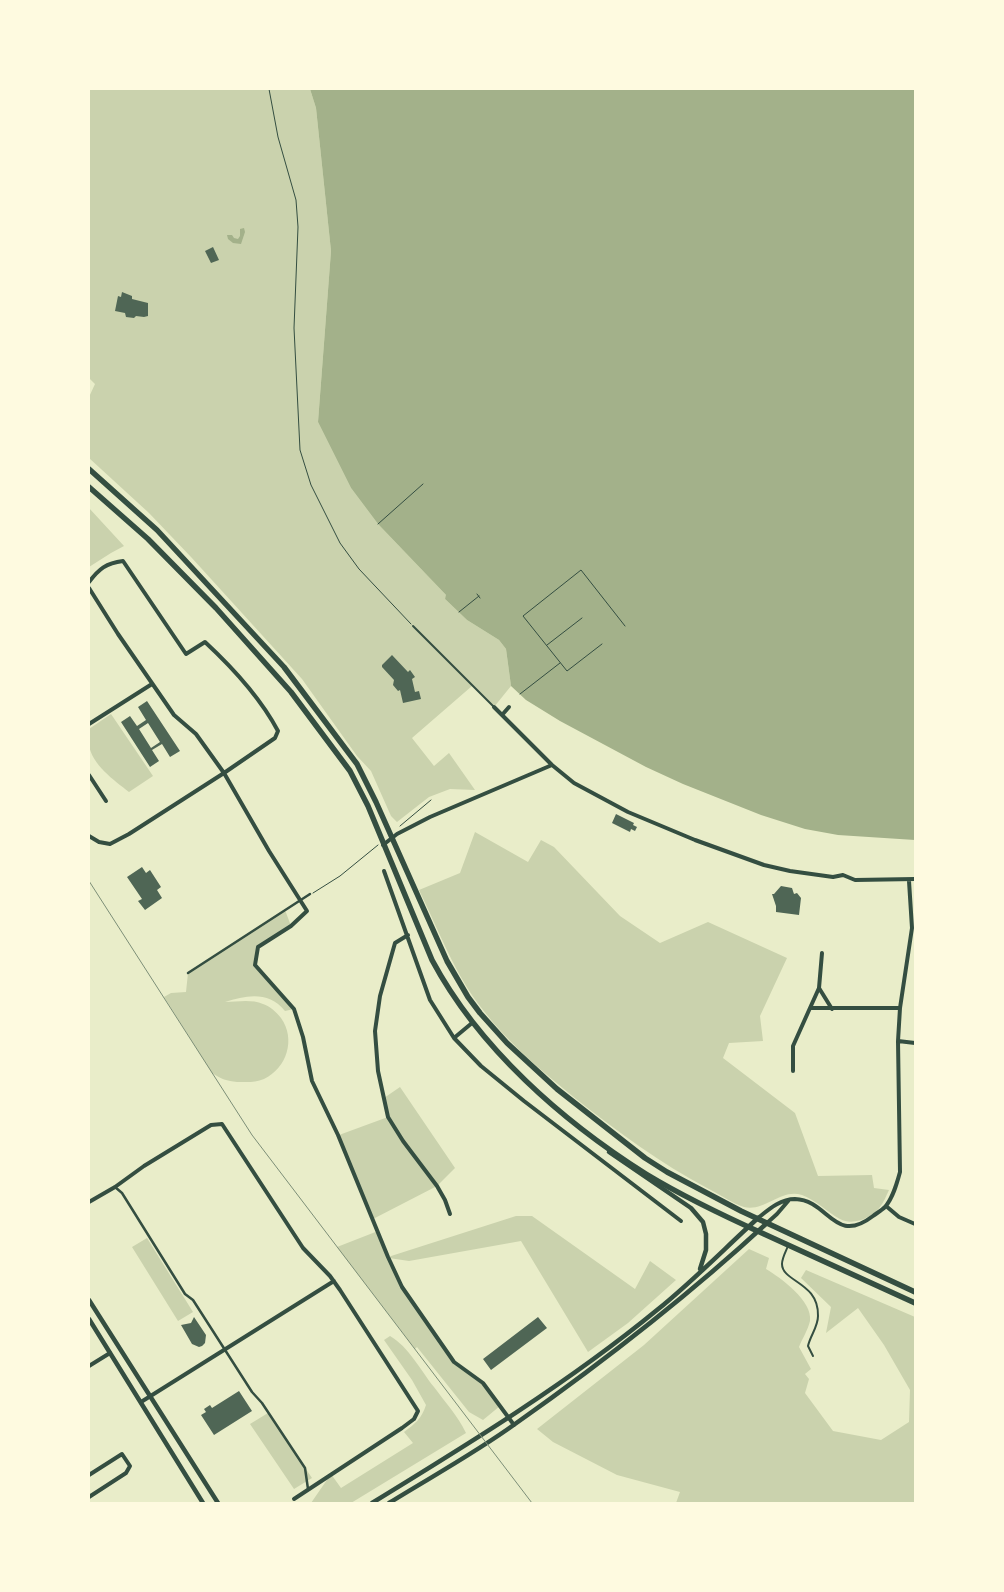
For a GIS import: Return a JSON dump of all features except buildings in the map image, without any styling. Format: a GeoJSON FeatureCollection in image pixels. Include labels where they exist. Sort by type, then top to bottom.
{"type":"FeatureCollection","features":[{"type":"Feature","properties":{"kind":"main road"},"geometry":{"type":"LineString","coordinates":[[89,469],[157,530],[284,667],[357,764],[368,782],[438,940],[458,980],[480,1013],[507,1044],[557,1089],[645,1158],[685,1182],[767,1223],[915,1292]]}},
{"type":"Feature","properties":{"kind":"main road"},"geometry":{"type":"LineString","coordinates":[[89,487],[148,538],[216,608],[291,692],[355,779],[368,806],[381,845],[432,960],[451,994],[472,1023],[528,1083],[582,1128],[654,1178],[748,1227],[915,1304]]}},
{"type":"Feature","properties":{"kind":"street"},"geometry":{"type":"LineString","coordinates":[[89,582],[94,574],[108,563],[123,561],[186,654],[205,642],[245,682],[278,731],[275,738],[128,834],[110,844],[99,842],[89,836]]}},
{"type":"Feature","properties":{"kind":"street"},"geometry":{"type":"LineString","coordinates":[[89,588],[174,715],[196,734],[224,772],[269,851],[307,911],[291,926],[258,947],[255,965],[294,1009],[303,1037],[312,1081],[344,1149],[402,1287],[454,1362],[483,1383],[514,1425]]}},
{"type":"Feature","properties":{"kind":"street"},"geometry":{"type":"LineString","coordinates":[[89,724],[152,684]]}},
{"type":"Feature","properties":{"kind":"street"},"geometry":{"type":"LineString","coordinates":[[494,707],[552,765],[574,783],[628,812],[695,840],[764,865],[833,877],[843,875],[854,880],[909,881],[915,879]]}},
{"type":"Feature","properties":{"kind":"street"},"geometry":{"type":"LineString","coordinates":[[502,715],[509,707]]}},
{"type":"Feature","properties":{"kind":"street"},"geometry":{"type":"LineString","coordinates":[[381,845],[430,817],[552,765]]}},
{"type":"Feature","properties":{"kind":"street"},"geometry":{"type":"LineString","coordinates":[[89,775],[106,802]]}},
{"type":"Feature","properties":{"kind":"street"},"geometry":{"type":"LineString","coordinates":[[384,871],[430,1000],[454,1038],[481,1066],[510,1090],[681,1221]]}},
{"type":"Feature","properties":{"kind":"street"},"geometry":{"type":"LineString","coordinates":[[372,1503],[509,1418],[629,1333],[659,1309],[758,1218],[774,1206],[789,1200],[809,1202],[838,1223],[851,1227],[861,1224],[886,1206],[900,1172],[898,1041],[900,1008],[913,924],[909,881]]}},
{"type":"Feature","properties":{"kind":"street"},"geometry":{"type":"LineString","coordinates":[[188,973],[310,894]]}},
{"type":"Feature","properties":{"kind":"street"},"geometry":{"type":"LineString","coordinates":[[408,935],[396,943],[380,996],[375,1031],[378,1071],[388,1117],[402,1141],[437,1186],[450,1214]]}},
{"type":"Feature","properties":{"kind":"street"},"geometry":{"type":"LineString","coordinates":[[793,1071],[793,1046],[819,988],[822,954]]}},
{"type":"Feature","properties":{"kind":"street"},"geometry":{"type":"LineString","coordinates":[[819,988],[832,1009]]}},
{"type":"Feature","properties":{"kind":"street"},"geometry":{"type":"LineString","coordinates":[[810,1008],[900,1008]]}},
{"type":"Feature","properties":{"kind":"street"},"geometry":{"type":"LineString","coordinates":[[454,1038],[472,1023]]}},
{"type":"Feature","properties":{"kind":"street"},"geometry":{"type":"LineString","coordinates":[[898,1041],[915,1043]]}},
{"type":"Feature","properties":{"kind":"street"},"geometry":{"type":"LineString","coordinates":[[89,1202],[211,1125],[222,1124],[303,1248],[334,1281],[418,1410],[414,1419],[294,1499]]}},
{"type":"Feature","properties":{"kind":"street"},"geometry":{"type":"LineString","coordinates":[[582,1128],[612,1155],[691,1208],[698,1215],[706,1228],[707,1237],[705,1256],[698,1273]]}},
{"type":"Feature","properties":{"kind":"street"},"geometry":{"type":"LineString","coordinates":[[115,1187],[122,1193],[185,1294],[193,1300],[252,1392],[262,1403],[305,1468],[308,1489]]}},
{"type":"Feature","properties":{"kind":"street"},"geometry":{"type":"LineString","coordinates":[[390,1503],[514,1425],[675,1305],[777,1214],[789,1200]]}},
{"type":"Feature","properties":{"kind":"street"},"geometry":{"type":"LineString","coordinates":[[886,1206],[899,1217],[915,1224]]}},
{"type":"Feature","properties":{"kind":"street"},"geometry":{"type":"LineString","coordinates":[[141,1402],[334,1281]]}},
{"type":"Feature","properties":{"kind":"street"},"geometry":{"type":"LineString","coordinates":[[89,1300],[218,1503]]}},
{"type":"Feature","properties":{"kind":"street"},"geometry":{"type":"LineString","coordinates":[[89,1319],[203,1503]]}},
{"type":"Feature","properties":{"kind":"street"},"geometry":{"type":"LineString","coordinates":[[89,1366],[110,1352]]}},
{"type":"Feature","properties":{"kind":"street"},"geometry":{"type":"LineString","coordinates":[[89,1475],[122,1454],[130,1466],[126,1473],[89,1497]]}},
{"type":"Feature","properties":{"kind":"lane"},"geometry":{"type":"LineString","coordinates":[[413,626],[494,707]]}},
{"type":"Feature","properties":{"kind":"lane"},"geometry":{"type":"LineString","coordinates":[[788,1246],[783,1258],[783,1270],[787,1275],[807,1288],[817,1307],[817,1324],[808,1346],[813,1356]]}},
{"type":"Feature","properties":{"kind":"path"},"geometry":{"type":"LineString","coordinates":[[269,89],[278,137],[296,200],[298,227],[294,328],[300,450],[311,485],[340,543],[359,569],[413,626]]}},
{"type":"Feature","properties":{"kind":"path"},"geometry":{"type":"LineString","coordinates":[[378,524],[423,484]]}},
{"type":"Feature","properties":{"kind":"path"},"geometry":{"type":"LineString","coordinates":[[602,644],[567,671],[523,616],[580,570],[625,626]]}},
{"type":"Feature","properties":{"kind":"path"},"geometry":{"type":"LineString","coordinates":[[459,612],[479,596]]}},
{"type":"Feature","properties":{"kind":"path"},"geometry":{"type":"LineString","coordinates":[[546,645],[582,618]]}},
{"type":"Feature","properties":{"kind":"path"},"geometry":{"type":"LineString","coordinates":[[520,694],[560,662]]}},
{"type":"Feature","properties":{"kind":"path"},"geometry":{"type":"LineString","coordinates":[[401,826],[431,800]]}},
{"type":"Feature","properties":{"kind":"path"},"geometry":{"type":"LineString","coordinates":[[310,894],[340,876],[381,845]]}},
{"type":"Feature","properties":{"kind":"shaded area"},"geometry":{"type":"Polygon","coordinates":[[[89,89],[310,89],[316,108],[331,251],[318,422],[351,488],[378,524],[447,596],[445,599],[467,620],[499,640],[506,649],[511,686],[494,707],[472,686],[412,738],[434,766],[449,753],[475,790],[450,789],[429,797],[397,822],[391,816],[371,771],[357,756],[302,679],[149,513],[89,458],[89,397],[95,384],[89,378],[89,89]]]}},
{"type":"Feature","properties":{"kind":"shaded area"},"geometry":{"type":"Polygon","coordinates":[[[310,89],[915,89],[915,840],[838,835],[805,829],[761,815],[646,767],[560,721],[526,700],[511,686],[506,649],[499,640],[467,620],[445,599],[446,595],[378,524],[351,488],[318,422],[331,251],[316,108],[310,89]]]}},
{"type":"Feature","properties":{"kind":"shaded area"},"geometry":{"type":"Polygon","coordinates":[[[244,228],[245,232],[241,244],[233,243],[228,239],[227,235],[232,235],[238,239],[240,229],[244,228]]]}},
{"type":"Feature","properties":{"kind":"shaded area"},"geometry":{"type":"Polygon","coordinates":[[[89,508],[124,546],[89,567],[89,508]]]}},
{"type":"Feature","properties":{"kind":"shaded area"},"geometry":{"type":"Polygon","coordinates":[[[111,714],[153,776],[129,792],[99,765],[94,759],[89,745],[89,729],[111,714]]]}},
{"type":"Feature","properties":{"kind":"shaded area"},"geometry":{"type":"Polygon","coordinates":[[[475,832],[528,862],[541,840],[554,847],[620,916],[660,943],[708,922],[787,958],[760,1016],[763,1041],[729,1043],[723,1058],[795,1113],[818,1176],[872,1175],[874,1188],[889,1190],[877,1211],[862,1220],[845,1221],[807,1197],[794,1194],[780,1197],[752,1208],[740,1206],[673,1168],[640,1146],[576,1099],[527,1057],[493,1022],[473,996],[456,967],[419,890],[460,873],[475,832]]]}},
{"type":"Feature","properties":{"kind":"shaded area"},"geometry":{"type":"Polygon","coordinates":[[[285,910],[291,926],[258,947],[255,964],[294,1009],[285,1011],[272,1000],[257,996],[225,1002],[258,1002],[273,1009],[286,1026],[288,1035],[287,1052],[278,1068],[264,1079],[237,1082],[218,1077],[212,1073],[164,997],[171,993],[186,992],[188,973],[285,910]]]}},
{"type":"Feature","properties":{"kind":"shaded area"},"geometry":{"type":"Polygon","coordinates":[[[400,1087],[455,1168],[437,1186],[373,1219],[339,1135],[388,1117],[384,1098],[400,1087]]]}},
{"type":"Feature","properties":{"kind":"shaded area"},"geometry":{"type":"Polygon","coordinates":[[[516,1216],[532,1216],[635,1289],[650,1261],[676,1280],[628,1323],[588,1352],[521,1241],[409,1261],[389,1258],[402,1287],[454,1362],[483,1383],[500,1406],[483,1420],[469,1412],[417,1347],[415,1349],[337,1247],[378,1231],[388,1257],[516,1216]]]}},
{"type":"Feature","properties":{"kind":"shaded area"},"geometry":{"type":"Polygon","coordinates":[[[147,1238],[193,1312],[178,1321],[132,1247],[147,1238]]]}},
{"type":"Feature","properties":{"kind":"shaded area"},"geometry":{"type":"Polygon","coordinates":[[[749,1249],[769,1258],[766,1269],[795,1291],[810,1313],[808,1328],[799,1347],[811,1369],[805,1374],[809,1379],[805,1393],[833,1431],[881,1440],[909,1422],[910,1390],[884,1345],[858,1308],[826,1333],[831,1307],[801,1278],[806,1270],[915,1317],[915,1503],[676,1503],[680,1492],[617,1475],[553,1442],[537,1429],[644,1345],[749,1249]]]}},
{"type":"Feature","properties":{"kind":"shaded area"},"geometry":{"type":"Polygon","coordinates":[[[390,1336],[403,1346],[414,1360],[466,1433],[351,1503],[311,1503],[331,1474],[341,1488],[413,1443],[404,1432],[418,1420],[426,1405],[412,1380],[384,1340],[390,1336]]]}},
{"type":"Feature","properties":{"kind":"shaded area"},"geometry":{"type":"Polygon","coordinates":[[[268,1413],[312,1478],[294,1489],[250,1424],[268,1413]]]}},
{"type":"Feature","properties":{"kind":"tram line"},"geometry":{"type":"LineString","coordinates":[[89,881],[252,1135],[532,1503]]}}]}
